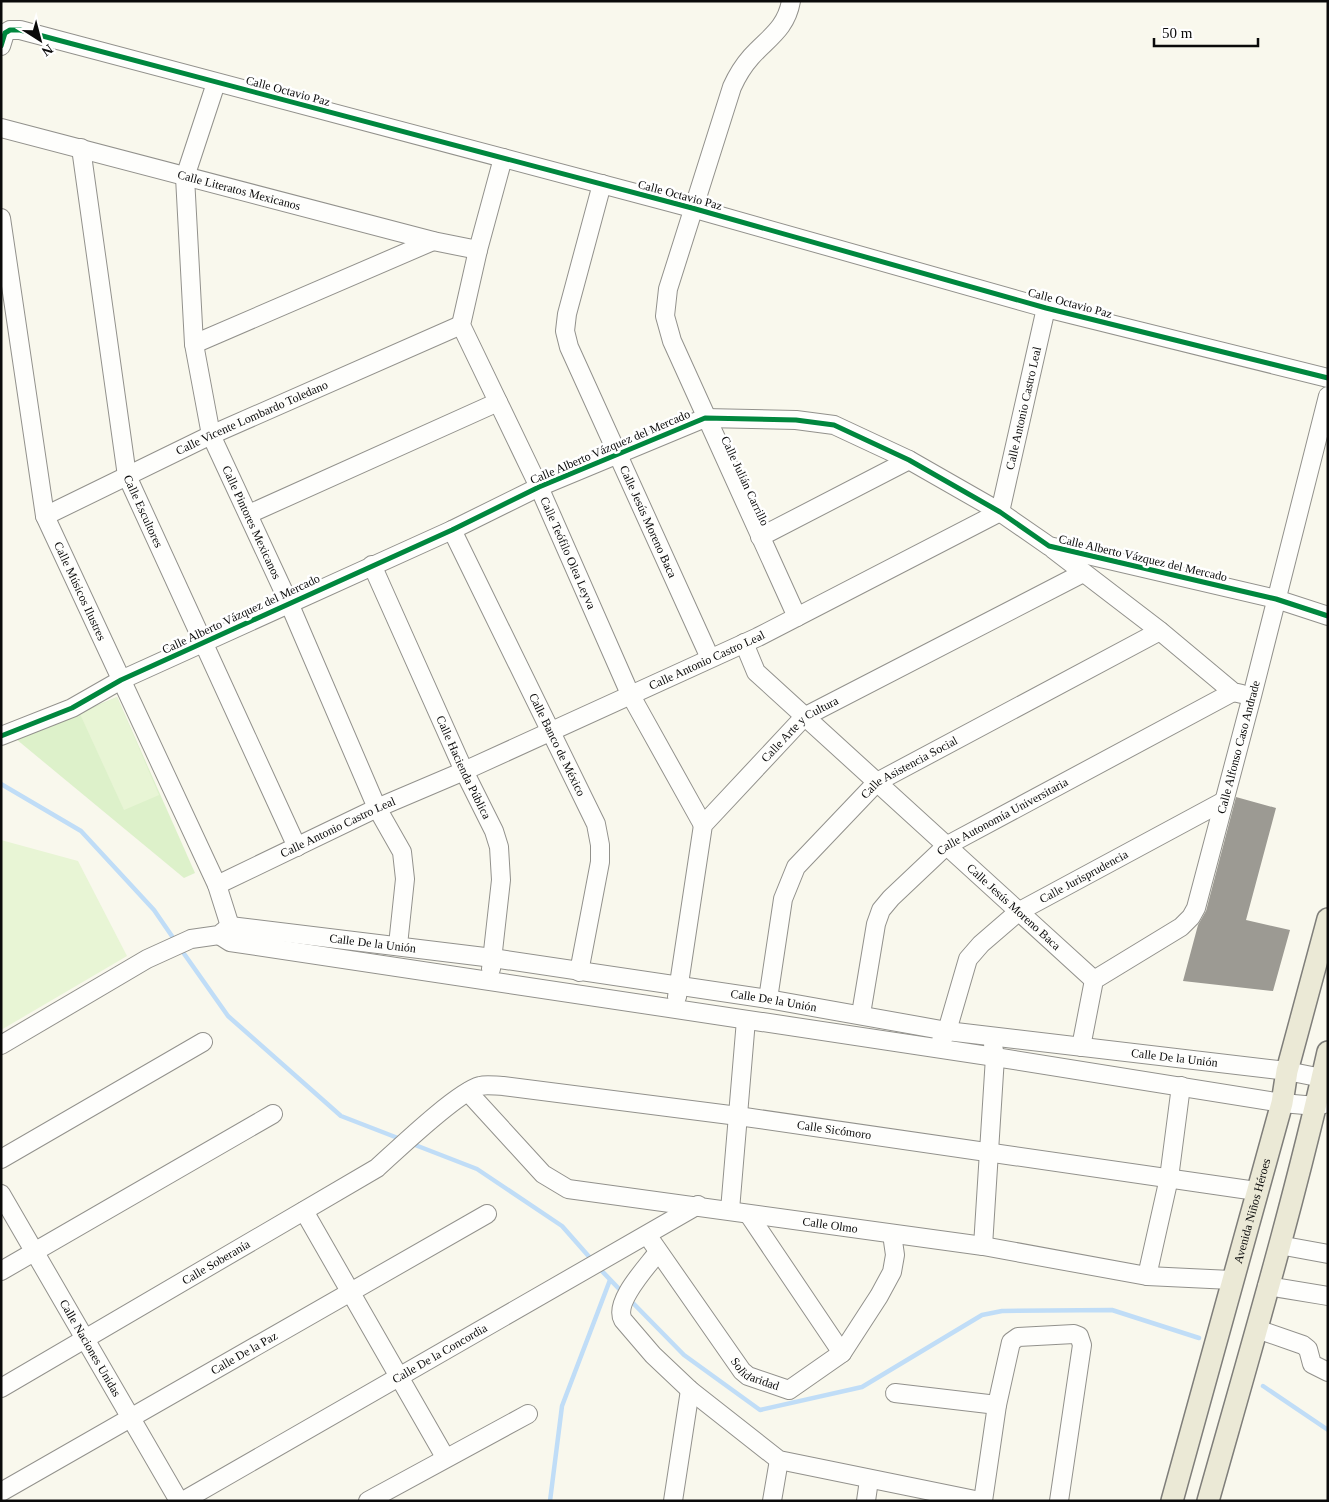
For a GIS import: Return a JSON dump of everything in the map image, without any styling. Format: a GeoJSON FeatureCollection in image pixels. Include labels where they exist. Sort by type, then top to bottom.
{"type":"FeatureCollection","features":[{"type":"Feature","properties":{"kind":"main road","name":"Avenida Niños Héroes"},"geometry":{"type":"LineString","coordinates":[[1172,1501],[1231,1280],[1282,1103],[1287,1071],[1328,919]]}},
{"type":"Feature","properties":{"kind":"main road"},"geometry":{"type":"LineString","coordinates":[[1208,1501],[1257,1329],[1267,1286],[1322,1105],[1328,1052]]}},
{"type":"Feature","properties":{"kind":"street","name":"Calle Julián Carrillo"},"geometry":{"type":"LineString","coordinates":[[791,1],[786,19],[779,31],[750,58],[732,87],[692,208],[668,289],[665,316],[672,342],[705,418],[797,617]]}},
{"type":"Feature","properties":{"kind":"street","name":"Calle Octavio Paz"},"geometry":{"type":"LineString","coordinates":[[1,46],[7,31],[26,32],[692,208],[1046,308],[1328,378]]}},
{"type":"Feature","properties":{"kind":"street","name":"Calle Pintores Mexicanos"},"geometry":{"type":"LineString","coordinates":[[216,83],[185,177],[194,344],[211,435],[289,603],[377,808],[398,842],[405,866],[398,945]]}},
{"type":"Feature","properties":{"kind":"street","name":"Calle Literatos Mexicanos"},"geometry":{"type":"LineString","coordinates":[[1,128],[433,241],[478,250]]}},
{"type":"Feature","properties":{"kind":"street","name":"Calle Escultores"},"geometry":{"type":"LineString","coordinates":[[81,148],[127,476],[297,847]]}},
{"type":"Feature","properties":{"kind":"street"},"geometry":{"type":"LineString","coordinates":[[461,325],[478,250],[504,158]]}},
{"type":"Feature","properties":{"kind":"street","name":"Calle Jesús Moreno Baca"},"geometry":{"type":"LineString","coordinates":[[602,184],[573,289],[565,331],[569,346],[710,658]]}},
{"type":"Feature","properties":{"kind":"street","name":"Calle Músicos Ilustres"},"geometry":{"type":"LineString","coordinates":[[1,218],[45,516],[217,884],[226,935]]}},
{"type":"Feature","properties":{"kind":"street"},"geometry":{"type":"LineString","coordinates":[[194,344],[433,241]]}},
{"type":"Feature","properties":{"kind":"street","name":"Calle Antonio Castro Leal"},"geometry":{"type":"LineString","coordinates":[[217,884],[377,808],[464,771],[744,643],[1000,512],[1046,308]]}},
{"type":"Feature","properties":{"kind":"street","name":"Calle Vicente Lombardo Toledano"},"geometry":{"type":"LineString","coordinates":[[45,516],[211,435],[461,325]]}},
{"type":"Feature","properties":{"kind":"street","name":"Calle Teófilo Olea Leyva"},"geometry":{"type":"LineString","coordinates":[[461,325],[539,487],[630,694],[702,825]]}},
{"type":"Feature","properties":{"kind":"street","name":"Calle Alfonso Caso Andrade"},"geometry":{"type":"LineString","coordinates":[[1094,980],[1181,926],[1191,917],[1252,696],[1328,396]]}},
{"type":"Feature","properties":{"kind":"street"},"geometry":{"type":"LineString","coordinates":[[249,514],[498,402]]}},
{"type":"Feature","properties":{"kind":"street","name":"Calle Alberto Vázquez del Mercado"},"geometry":{"type":"LineString","coordinates":[[1,736],[72,708],[121,680],[452,530],[539,487],[705,418],[796,420],[834,425],[909,460],[1000,512],[1049,546],[1276,599],[1328,616]]}},
{"type":"Feature","properties":{"kind":"street"},"geometry":{"type":"LineString","coordinates":[[760,537],[909,460]]}},
{"type":"Feature","properties":{"kind":"street","name":"Calle Banco de México"},"geometry":{"type":"LineString","coordinates":[[452,530],[596,824],[600,845],[600,862],[578,972]]}},
{"type":"Feature","properties":{"kind":"street"},"geometry":{"type":"LineString","coordinates":[[1049,546],[1160,631],[1233,692],[1252,696]]}},
{"type":"Feature","properties":{"kind":"street","name":"Calle Hacienda Pública"},"geometry":{"type":"LineString","coordinates":[[372,565],[464,771],[494,830],[499,847],[501,880],[489,982]]}},
{"type":"Feature","properties":{"kind":"street","name":"Calle Arte y Cultura"},"geometry":{"type":"LineString","coordinates":[[702,825],[804,717],[1083,573]]}},
{"type":"Feature","properties":{"kind":"street","name":"Calle Asistencia Social"},"geometry":{"type":"LineString","coordinates":[[768,999],[783,899],[796,867],[877,782],[1160,631]]}},
{"type":"Feature","properties":{"kind":"street","name":"Calle Jesús Moreno Baca"},"geometry":{"type":"LineString","coordinates":[[744,643],[756,672],[1094,980]]}},
{"type":"Feature","properties":{"kind":"street","name":"Calle Autonomía Universitaria"},"geometry":{"type":"LineString","coordinates":[[861,1014],[876,924],[881,910],[891,898],[946,846],[1233,692]]}},
{"type":"Feature","properties":{"kind":"street","name":"Calle Jurisprudencia"},"geometry":{"type":"LineString","coordinates":[[936,1048],[947,1031],[968,959],[981,944],[1018,912],[1224,801]]}},
{"type":"Feature","properties":{"kind":"street"},"geometry":{"type":"LineString","coordinates":[[674,1010],[679,987],[702,825]]}},
{"type":"Feature","properties":{"kind":"street","name":"Calle De la Unión"},"geometry":{"type":"LineString","coordinates":[[226,935],[489,982],[995,1057],[1282,1103],[1322,1105]]}},
{"type":"Feature","properties":{"kind":"street","name":"Calle De la Unión"},"geometry":{"type":"LineString","coordinates":[[1,1045],[147,959],[191,939],[226,935],[398,945],[768,999],[861,1014],[947,1031],[1287,1071],[1325,1081]]}},
{"type":"Feature","properties":{"kind":"street"},"geometry":{"type":"LineString","coordinates":[[1081,1047],[1094,980]]}},
{"type":"Feature","properties":{"kind":"street"},"geometry":{"type":"LineString","coordinates":[[730,1210],[746,1020]]}},
{"type":"Feature","properties":{"kind":"street"},"geometry":{"type":"LineString","coordinates":[[983,1246],[995,1057],[992,1037]]}},
{"type":"Feature","properties":{"kind":"street"},"geometry":{"type":"LineString","coordinates":[[1,1159],[203,1042]]}},
{"type":"Feature","properties":{"kind":"street","name":"Calle Sicómoro"},"geometry":{"type":"LineString","coordinates":[[424,1126],[468,1092],[480,1086],[503,1086],[738,1116],[1256,1191]]}},
{"type":"Feature","properties":{"kind":"street"},"geometry":{"type":"LineString","coordinates":[[1147,1276],[1169,1178],[1182,1086]]}},
{"type":"Feature","properties":{"kind":"street","name":"Calle Olmo"},"geometry":{"type":"LineString","coordinates":[[468,1092],[543,1174],[558,1185],[568,1189],[698,1205],[749,1215],[983,1246],[1147,1276],[1231,1280]]}},
{"type":"Feature","properties":{"kind":"street"},"geometry":{"type":"LineString","coordinates":[[1,1271],[273,1114]]}},
{"type":"Feature","properties":{"kind":"street","name":"Calle Soberanía"},"geometry":{"type":"LineString","coordinates":[[1,1388],[377,1168],[424,1126]]}},
{"type":"Feature","properties":{"kind":"street","name":"Calle Naciones Unidas"},"geometry":{"type":"LineString","coordinates":[[1,1194],[179,1501]]}},
{"type":"Feature","properties":{"kind":"street","name":"Calle De la Concordia"},"geometry":{"type":"LineString","coordinates":[[183,1501],[399,1376],[648,1236],[698,1205]]}},
{"type":"Feature","properties":{"kind":"street"},"geometry":{"type":"LineString","coordinates":[[304,1211],[445,1457]]}},
{"type":"Feature","properties":{"kind":"street","name":"Calle De la Paz"},"geometry":{"type":"LineString","coordinates":[[1,1492],[487,1214]]}},
{"type":"Feature","properties":{"kind":"street"},"geometry":{"type":"LineString","coordinates":[[749,1215],[842,1353]]}},
{"type":"Feature","properties":{"kind":"street","name":"Solidaridad"},"geometry":{"type":"LineString","coordinates":[[648,1236],[748,1376],[789,1390],[842,1353],[892,1272],[895,1256],[892,1234]]}},
{"type":"Feature","properties":{"kind":"street"},"geometry":{"type":"LineString","coordinates":[[1279,1245],[1328,1254]]}},
{"type":"Feature","properties":{"kind":"street"},"geometry":{"type":"LineString","coordinates":[[658,1252],[626,1295],[621,1308],[621,1317],[653,1354],[690,1390],[779,1460],[869,1480],[974,1500],[997,1405],[1009,1345],[1018,1337],[1074,1334],[1079,1336],[1082,1345],[1059,1501]]}},
{"type":"Feature","properties":{"kind":"street"},"geometry":{"type":"LineString","coordinates":[[1267,1286],[1328,1296]]}},
{"type":"Feature","properties":{"kind":"street"},"geometry":{"type":"LineString","coordinates":[[1257,1329],[1303,1345],[1308,1349],[1312,1364],[1328,1372]]}},
{"type":"Feature","properties":{"kind":"street"},"geometry":{"type":"LineString","coordinates":[[673,1501],[690,1390]]}},
{"type":"Feature","properties":{"kind":"street"},"geometry":{"type":"LineString","coordinates":[[894,1393],[997,1405]]}},
{"type":"Feature","properties":{"kind":"street"},"geometry":{"type":"LineString","coordinates":[[368,1501],[445,1457],[528,1414]]}},
{"type":"Feature","properties":{"kind":"street"},"geometry":{"type":"LineString","coordinates":[[772,1501],[779,1460]]}},
{"type":"Feature","properties":{"kind":"street"},"geometry":{"type":"LineString","coordinates":[[866,1501],[869,1480]]}},
{"type":"Feature","properties":{"kind":"green space"},"geometry":{"type":"Polygon","coordinates":[[[117,697],[195,873],[184,878],[16,739],[117,697]]]}},
{"type":"Feature","properties":{"kind":"green space"},"geometry":{"type":"Polygon","coordinates":[[[117,697],[159,795],[124,810],[80,714],[117,697]]]}},
{"type":"Feature","properties":{"kind":"green space"},"geometry":{"type":"Polygon","coordinates":[[[1,840],[78,861],[127,956],[1,1030],[1,840]]]}},
{"type":"Feature","properties":{"kind":"building"},"geometry":{"type":"Polygon","coordinates":[[[1236,797],[1276,808],[1246,920],[1290,930],[1273,991],[1183,981],[1198,925],[1206,911],[1236,797]]]}},
{"type":"Feature","properties":{"kind":"waterway"},"geometry":{"type":"LineString","coordinates":[[1,784],[81,831],[154,910],[176,942]]}},
{"type":"Feature","properties":{"kind":"waterway"},"geometry":{"type":"LineString","coordinates":[[180,948],[228,1016],[341,1116],[403,1140]]}},
{"type":"Feature","properties":{"kind":"waterway"},"geometry":{"type":"LineString","coordinates":[[410,1143],[477,1169],[562,1226],[592,1260]]}},
{"type":"Feature","properties":{"kind":"waterway"},"geometry":{"type":"LineString","coordinates":[[599,1268],[623,1293]]}},
{"type":"Feature","properties":{"kind":"waterway"},"geometry":{"type":"LineString","coordinates":[[550,1501],[562,1406],[610,1280]]}},
{"type":"Feature","properties":{"kind":"waterway"},"geometry":{"type":"LineString","coordinates":[[630,1300],[684,1355],[760,1410],[862,1387],[982,1315],[1002,1311],[1112,1310],[1199,1338]]}},
{"type":"Feature","properties":{"kind":"waterway"},"geometry":{"type":"LineString","coordinates":[[1263,1386],[1328,1430]]}},
{"type":"Feature","properties":{"kind":"cycle path"},"geometry":{"type":"LineString","coordinates":[[1,46],[5,33],[10,30],[20,30],[692,208],[1046,308],[1328,378]]}},
{"type":"Feature","properties":{"kind":"cycle path"},"geometry":{"type":"LineString","coordinates":[[1,736],[72,708],[121,680],[452,530],[539,487],[705,418],[796,420],[834,425],[909,460],[1000,512],[1049,546],[1276,599],[1328,616]]}}]}
